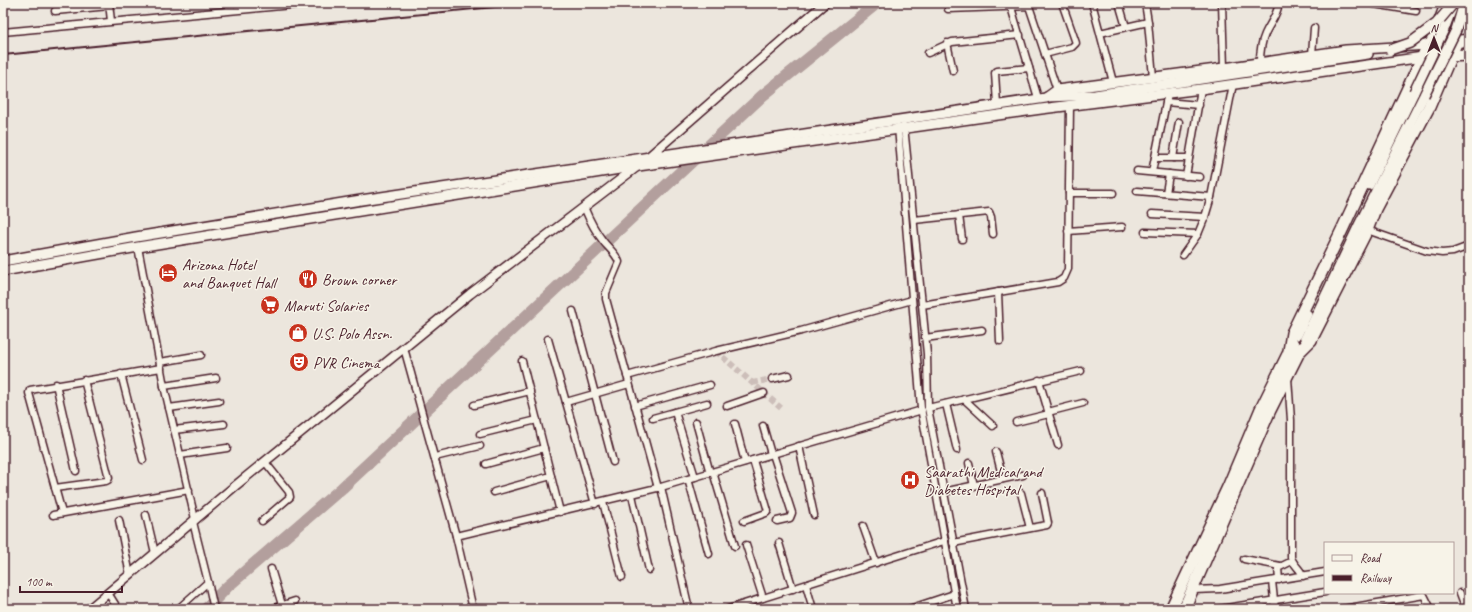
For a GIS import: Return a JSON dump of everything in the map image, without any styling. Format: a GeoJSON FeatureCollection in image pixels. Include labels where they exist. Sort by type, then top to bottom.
{"type":"FeatureCollection","features":[{"type":"Feature","properties":{"kind":"highway"},"geometry":{"type":"LineString","coordinates":[[1184,609],[1270,410],[1288,375],[1294,352],[1292,333],[1428,45],[1469,40]]}},
{"type":"Feature","properties":{"kind":"highway"},"geometry":{"type":"LineString","coordinates":[[1294,352],[1311,340],[1367,230],[1378,204],[1429,107],[1458,41]]}},
{"type":"Feature","properties":{"kind":"highway"},"geometry":{"type":"LineString","coordinates":[[1423,57],[1469,55]]}},
{"type":"Feature","properties":{"kind":"highway"},"geometry":{"type":"LineString","coordinates":[[1171,609],[1229,486],[1261,409],[1301,337]]}},
{"type":"Feature","properties":{"kind":"main road"},"geometry":{"type":"LineString","coordinates":[[1301,337],[1447,23],[1450,3]]}},
{"type":"Feature","properties":{"kind":"main road"},"geometry":{"type":"LineString","coordinates":[[3,271],[138,247],[263,228],[638,166],[692,155],[900,123],[997,104],[1042,98],[1095,95],[1370,54],[1390,50],[1410,43],[1437,23],[1450,3]]}},
{"type":"Feature","properties":{"kind":"main road"},"geometry":{"type":"LineString","coordinates":[[1301,337],[1369,205],[1456,30],[1464,3]]}},
{"type":"Feature","properties":{"kind":"main road"},"geometry":{"type":"LineString","coordinates":[[1042,98],[1057,90],[1346,50],[1428,45]]}},
{"type":"Feature","properties":{"kind":"main road"},"geometry":{"type":"LineString","coordinates":[[900,123],[1070,105],[1167,97],[1201,89],[1233,84],[1423,57]]}},
{"type":"Feature","properties":{"kind":"main road"},"geometry":{"type":"LineString","coordinates":[[3,261],[136,237],[360,200],[648,158],[692,155]]}},
{"type":"Feature","properties":{"kind":"main road"},"geometry":{"type":"LineString","coordinates":[[261,216],[263,228]]}},
{"type":"Feature","properties":{"kind":"street"},"geometry":{"type":"LineString","coordinates":[[3,32],[313,3]]}},
{"type":"Feature","properties":{"kind":"street"},"geometry":{"type":"LineString","coordinates":[[89,609],[194,520],[470,294],[648,158],[825,3]]}},
{"type":"Feature","properties":{"kind":"street"},"geometry":{"type":"LineString","coordinates":[[1045,54],[1072,47],[1076,43],[1062,3]]}},
{"type":"Feature","properties":{"kind":"street"},"geometry":{"type":"LineString","coordinates":[[1092,3],[1113,82]]}},
{"type":"Feature","properties":{"kind":"street"},"geometry":{"type":"LineString","coordinates":[[1119,3],[1126,27]]}},
{"type":"Feature","properties":{"kind":"street"},"geometry":{"type":"LineString","coordinates":[[1145,3],[1153,77]]}},
{"type":"Feature","properties":{"kind":"street"},"geometry":{"type":"LineString","coordinates":[[1222,3],[1224,68]]}},
{"type":"Feature","properties":{"kind":"street"},"geometry":{"type":"LineString","coordinates":[[1260,62],[1261,45],[1264,36],[1276,14],[1279,3]]}},
{"type":"Feature","properties":{"kind":"street"},"geometry":{"type":"LineString","coordinates":[[1368,3],[1416,11]]}},
{"type":"Feature","properties":{"kind":"street"},"geometry":{"type":"LineString","coordinates":[[1428,45],[1450,3]]}},
{"type":"Feature","properties":{"kind":"street"},"geometry":{"type":"LineString","coordinates":[[55,11],[109,4],[111,21]]}},
{"type":"Feature","properties":{"kind":"street"},"geometry":{"type":"LineString","coordinates":[[948,9],[1029,6],[1057,90]]}},
{"type":"Feature","properties":{"kind":"street"},"geometry":{"type":"LineString","coordinates":[[1011,7],[1029,68],[1042,98]]}},
{"type":"Feature","properties":{"kind":"street"},"geometry":{"type":"LineString","coordinates":[[1100,33],[1148,22]]}},
{"type":"Feature","properties":{"kind":"street"},"geometry":{"type":"LineString","coordinates":[[1312,55],[1314,28]]}},
{"type":"Feature","properties":{"kind":"street"},"geometry":{"type":"LineString","coordinates":[[928,53],[947,43],[1020,35]]}},
{"type":"Feature","properties":{"kind":"street"},"geometry":{"type":"LineString","coordinates":[[947,43],[953,72]]}},
{"type":"Feature","properties":{"kind":"street"},"geometry":{"type":"LineString","coordinates":[[997,104],[995,73],[997,71],[1029,68]]}},
{"type":"Feature","properties":{"kind":"street"},"geometry":{"type":"LineString","coordinates":[[1184,255],[1198,234],[1212,197],[1233,84]]}},
{"type":"Feature","properties":{"kind":"street"},"geometry":{"type":"LineString","coordinates":[[1186,176],[1201,89]]}},
{"type":"Feature","properties":{"kind":"street"},"geometry":{"type":"LineString","coordinates":[[1152,172],[1167,97],[1199,105]]}},
{"type":"Feature","properties":{"kind":"street"},"geometry":{"type":"LineString","coordinates":[[922,305],[1058,282],[1064,278],[1068,269],[1070,105]]}},
{"type":"Feature","properties":{"kind":"street"},"geometry":{"type":"LineString","coordinates":[[1173,158],[1179,122]]}},
{"type":"Feature","properties":{"kind":"street"},"geometry":{"type":"LineString","coordinates":[[900,123],[914,220],[925,338],[925,409],[966,609]]}},
{"type":"Feature","properties":{"kind":"street"},"geometry":{"type":"LineString","coordinates":[[900,123],[912,300],[925,409],[944,541],[957,609]]}},
{"type":"Feature","properties":{"kind":"street"},"geometry":{"type":"LineString","coordinates":[[1155,158],[1189,158]]}},
{"type":"Feature","properties":{"kind":"street"},"geometry":{"type":"LineString","coordinates":[[1137,171],[1200,177]]}},
{"type":"Feature","properties":{"kind":"street"},"geometry":{"type":"LineString","coordinates":[[1166,193],[1169,174]]}},
{"type":"Feature","properties":{"kind":"street"},"geometry":{"type":"LineString","coordinates":[[1137,191],[1212,197]]}},
{"type":"Feature","properties":{"kind":"street"},"geometry":{"type":"LineString","coordinates":[[1069,192],[1113,193]]}},
{"type":"Feature","properties":{"kind":"street"},"geometry":{"type":"LineString","coordinates":[[584,207],[593,226],[603,241],[617,257],[619,262],[608,286],[606,299],[659,488],[690,609]]}},
{"type":"Feature","properties":{"kind":"street"},"geometry":{"type":"LineString","coordinates":[[914,220],[989,212],[993,234]]}},
{"type":"Feature","properties":{"kind":"street"},"geometry":{"type":"LineString","coordinates":[[959,214],[962,238]]}},
{"type":"Feature","properties":{"kind":"street"},"geometry":{"type":"LineString","coordinates":[[1152,214],[1205,217]]}},
{"type":"Feature","properties":{"kind":"street"},"geometry":{"type":"LineString","coordinates":[[1068,231],[1122,227]]}},
{"type":"Feature","properties":{"kind":"street"},"geometry":{"type":"LineString","coordinates":[[1367,230],[1427,251],[1442,253],[1453,252],[1469,246]]}},
{"type":"Feature","properties":{"kind":"street"},"geometry":{"type":"LineString","coordinates":[[1145,232],[1198,234]]}},
{"type":"Feature","properties":{"kind":"street"},"geometry":{"type":"LineString","coordinates":[[138,247],[164,386],[189,490],[194,520],[214,609]]}},
{"type":"Feature","properties":{"kind":"street"},"geometry":{"type":"LineString","coordinates":[[998,292],[1000,341]]}},
{"type":"Feature","properties":{"kind":"street"},"geometry":{"type":"LineString","coordinates":[[627,376],[716,351],[801,331],[912,300]]}},
{"type":"Feature","properties":{"kind":"street"},"geometry":{"type":"LineString","coordinates":[[573,311],[613,462]]}},
{"type":"Feature","properties":{"kind":"street"},"geometry":{"type":"LineString","coordinates":[[925,338],[982,330]]}},
{"type":"Feature","properties":{"kind":"street"},"geometry":{"type":"LineString","coordinates":[[548,339],[595,504]]}},
{"type":"Feature","properties":{"kind":"street"},"geometry":{"type":"LineString","coordinates":[[404,348],[422,408],[456,536],[473,609]]}},
{"type":"Feature","properties":{"kind":"street"},"geometry":{"type":"LineString","coordinates":[[62,513],[29,393],[30,390],[56,384],[121,374],[201,356]]}},
{"type":"Feature","properties":{"kind":"street"},"geometry":{"type":"LineString","coordinates":[[522,361],[560,512]]}},
{"type":"Feature","properties":{"kind":"street"},"geometry":{"type":"LineString","coordinates":[[456,536],[659,488],[925,409],[1081,370]]}},
{"type":"Feature","properties":{"kind":"street"},"geometry":{"type":"LineString","coordinates":[[121,374],[143,460]]}},
{"type":"Feature","properties":{"kind":"street"},"geometry":{"type":"LineString","coordinates":[[772,379],[790,375]]}},
{"type":"Feature","properties":{"kind":"street"},"geometry":{"type":"LineString","coordinates":[[1288,375],[1291,420],[1292,561],[1302,572],[1303,576]]}},
{"type":"Feature","properties":{"kind":"street"},"geometry":{"type":"LineString","coordinates":[[164,386],[216,378]]}},
{"type":"Feature","properties":{"kind":"street"},"geometry":{"type":"LineString","coordinates":[[55,488],[106,481],[109,478],[84,380]]}},
{"type":"Feature","properties":{"kind":"street"},"geometry":{"type":"LineString","coordinates":[[1039,380],[1058,445]]}},
{"type":"Feature","properties":{"kind":"street"},"geometry":{"type":"LineString","coordinates":[[56,384],[76,471]]}},
{"type":"Feature","properties":{"kind":"street"},"geometry":{"type":"LineString","coordinates":[[566,402],[629,384]]}},
{"type":"Feature","properties":{"kind":"street"},"geometry":{"type":"LineString","coordinates":[[636,406],[710,385]]}},
{"type":"Feature","properties":{"kind":"street"},"geometry":{"type":"LineString","coordinates":[[474,405],[530,391]]}},
{"type":"Feature","properties":{"kind":"street"},"geometry":{"type":"LineString","coordinates":[[727,406],[764,393]]}},
{"type":"Feature","properties":{"kind":"street"},"geometry":{"type":"LineString","coordinates":[[964,399],[993,426]]}},
{"type":"Feature","properties":{"kind":"street"},"geometry":{"type":"LineString","coordinates":[[169,408],[219,401]]}},
{"type":"Feature","properties":{"kind":"street"},"geometry":{"type":"LineString","coordinates":[[653,418],[707,403]]}},
{"type":"Feature","properties":{"kind":"street"},"geometry":{"type":"LineString","coordinates":[[1016,422],[1083,403]]}},
{"type":"Feature","properties":{"kind":"street"},"geometry":{"type":"LineString","coordinates":[[946,404],[957,450]]}},
{"type":"Feature","properties":{"kind":"street"},"geometry":{"type":"LineString","coordinates":[[674,412],[695,477]]}},
{"type":"Feature","properties":{"kind":"street"},"geometry":{"type":"LineString","coordinates":[[480,434],[537,420]]}},
{"type":"Feature","properties":{"kind":"street"},"geometry":{"type":"LineString","coordinates":[[696,422],[735,546]]}},
{"type":"Feature","properties":{"kind":"street"},"geometry":{"type":"LineString","coordinates":[[174,430],[224,424]]}},
{"type":"Feature","properties":{"kind":"street"},"geometry":{"type":"LineString","coordinates":[[735,424],[745,462]]}},
{"type":"Feature","properties":{"kind":"street"},"geometry":{"type":"LineString","coordinates":[[763,426],[792,513],[790,518],[776,521]]}},
{"type":"Feature","properties":{"kind":"street"},"geometry":{"type":"LineString","coordinates":[[435,457],[480,446]]}},
{"type":"Feature","properties":{"kind":"street"},"geometry":{"type":"LineString","coordinates":[[799,446],[814,515]]}},
{"type":"Feature","properties":{"kind":"street"},"geometry":{"type":"LineString","coordinates":[[180,456],[227,448]]}},
{"type":"Feature","properties":{"kind":"street"},"geometry":{"type":"LineString","coordinates":[[486,464],[544,448]]}},
{"type":"Feature","properties":{"kind":"street"},"geometry":{"type":"LineString","coordinates":[[996,452],[1003,479]]}},
{"type":"Feature","properties":{"kind":"street"},"geometry":{"type":"LineString","coordinates":[[744,521],[766,513],[768,510],[753,460]]}},
{"type":"Feature","properties":{"kind":"street"},"geometry":{"type":"LineString","coordinates":[[262,521],[290,497],[289,492],[265,462]]}},
{"type":"Feature","properties":{"kind":"street"},"geometry":{"type":"LineString","coordinates":[[969,463],[974,486]]}},
{"type":"Feature","properties":{"kind":"street"},"geometry":{"type":"LineString","coordinates":[[943,492],[1023,475]]}},
{"type":"Feature","properties":{"kind":"street"},"geometry":{"type":"LineString","coordinates":[[494,492],[551,476]]}},
{"type":"Feature","properties":{"kind":"street"},"geometry":{"type":"LineString","coordinates":[[688,479],[709,554]]}},
{"type":"Feature","properties":{"kind":"street"},"geometry":{"type":"LineString","coordinates":[[53,515],[189,490]]}},
{"type":"Feature","properties":{"kind":"street"},"geometry":{"type":"LineString","coordinates":[[1021,493],[1030,528]]}},
{"type":"Feature","properties":{"kind":"street"},"geometry":{"type":"LineString","coordinates":[[953,543],[1044,526],[1048,523],[1042,493]]}},
{"type":"Feature","properties":{"kind":"street"},"geometry":{"type":"LineString","coordinates":[[632,494],[649,570]]}},
{"type":"Feature","properties":{"kind":"street"},"geometry":{"type":"LineString","coordinates":[[603,502],[622,577]]}},
{"type":"Feature","properties":{"kind":"street"},"geometry":{"type":"LineString","coordinates":[[146,515],[155,553]]}},
{"type":"Feature","properties":{"kind":"street"},"geometry":{"type":"LineString","coordinates":[[119,520],[130,575]]}},
{"type":"Feature","properties":{"kind":"street"},"geometry":{"type":"LineString","coordinates":[[863,526],[876,563]]}},
{"type":"Feature","properties":{"kind":"street"},"geometry":{"type":"LineString","coordinates":[[728,609],[944,541]]}},
{"type":"Feature","properties":{"kind":"street"},"geometry":{"type":"LineString","coordinates":[[779,543],[793,589]]}},
{"type":"Feature","properties":{"kind":"street"},"geometry":{"type":"LineString","coordinates":[[746,545],[763,598]]}},
{"type":"Feature","properties":{"kind":"street"},"geometry":{"type":"LineString","coordinates":[[1244,559],[1280,566],[1292,561]]}},
{"type":"Feature","properties":{"kind":"street"},"geometry":{"type":"LineString","coordinates":[[1279,580],[1278,570],[1280,566]]}},
{"type":"Feature","properties":{"kind":"street"},"geometry":{"type":"LineString","coordinates":[[271,570],[282,605]]}},
{"type":"Feature","properties":{"kind":"street"},"geometry":{"type":"LineString","coordinates":[[1193,590],[1216,590],[1324,572]]}},
{"type":"Feature","properties":{"kind":"street"},"geometry":{"type":"LineString","coordinates":[[1272,581],[1275,609]]}},
{"type":"Feature","properties":{"kind":"street"},"geometry":{"type":"LineString","coordinates":[[178,609],[208,582]]}},
{"type":"Feature","properties":{"kind":"street"},"geometry":{"type":"LineString","coordinates":[[806,585],[813,609]]}},
{"type":"Feature","properties":{"kind":"street"},"geometry":{"type":"LineString","coordinates":[[1220,609],[1324,592]]}},
{"type":"Feature","properties":{"kind":"street"},"geometry":{"type":"LineString","coordinates":[[108,593],[118,609]]}},
{"type":"Feature","properties":{"kind":"street"},"geometry":{"type":"LineString","coordinates":[[1460,593],[1466,609]]}},
{"type":"Feature","properties":{"kind":"street"},"geometry":{"type":"LineString","coordinates":[[909,609],[954,594]]}},
{"type":"Feature","properties":{"kind":"street"},"geometry":{"type":"LineString","coordinates":[[1343,609],[1366,607],[1424,595],[1431,609]]}},
{"type":"Feature","properties":{"kind":"street"},"geometry":{"type":"LineString","coordinates":[[271,609],[295,601]]}},
{"type":"Feature","properties":{"kind":"street"},"geometry":{"type":"LineString","coordinates":[[1390,601],[1392,609]]}},
{"type":"Feature","properties":{"kind":"waterway"},"geometry":{"type":"LineString","coordinates":[[206,609],[227,587],[342,488],[762,96],[877,3]]}},
{"type":"Feature","properties":{"kind":"tunnel"},"geometry":{"type":"LineString","coordinates":[[716,351],[781,408]]}},
{"type":"Feature","properties":{"kind":"tunnel"},"geometry":{"type":"LineString","coordinates":[[752,383],[772,379]]}},
{"type":"Feature","properties":{"kind":"railway"},"geometry":{"type":"LineString","coordinates":[[3,55],[535,3]]}},
{"type":"Feature","properties":{"kind":"place","name":"Arizona Hotel and Banquet Hall"},"geometry":{"type":"Point","coordinates":[168,273]}},
{"type":"Feature","properties":{"kind":"place","name":"Brown corner"},"geometry":{"type":"Point","coordinates":[308,279]}},
{"type":"Feature","properties":{"kind":"place","name":"Maruti Solaries"},"geometry":{"type":"Point","coordinates":[270,305]}},
{"type":"Feature","properties":{"kind":"place","name":"U.S. Polo Assn."},"geometry":{"type":"Point","coordinates":[298,333]}},
{"type":"Feature","properties":{"kind":"place","name":"PVR Cinema"},"geometry":{"type":"Point","coordinates":[299,362]}},
{"type":"Feature","properties":{"kind":"place","name":"Saarathi Medical and Diabetes Hospital"},"geometry":{"type":"Point","coordinates":[910,480]}}]}
